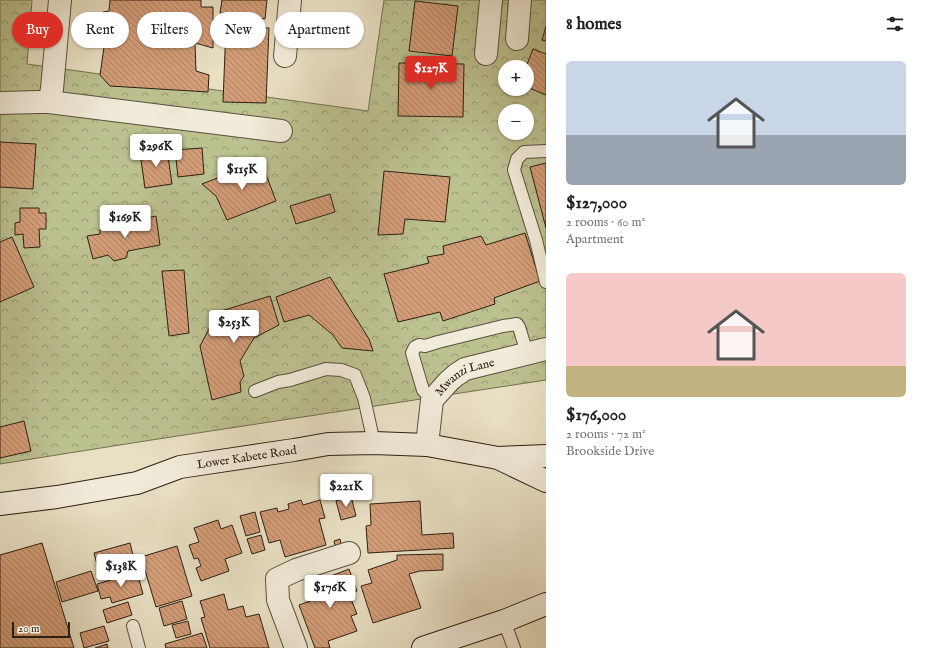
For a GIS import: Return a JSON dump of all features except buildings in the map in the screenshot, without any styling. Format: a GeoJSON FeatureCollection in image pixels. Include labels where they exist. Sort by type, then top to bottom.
{"type":"FeatureCollection","features":[{"type":"Feature","properties":{"kind":"street"},"geometry":{"type":"LineString","coordinates":[[49,102],[52,89],[60,0]]}},
{"type":"Feature","properties":{"kind":"street"},"geometry":{"type":"LineString","coordinates":[[286,56],[290,0]]}},
{"type":"Feature","properties":{"kind":"street"},"geometry":{"type":"LineString","coordinates":[[486,54],[491,0]]}},
{"type":"Feature","properties":{"kind":"street"},"geometry":{"type":"LineString","coordinates":[[517,39],[520,0]]}},
{"type":"Feature","properties":{"kind":"street"},"geometry":{"type":"LineString","coordinates":[[0,104],[49,102],[281,131]]}},
{"type":"Feature","properties":{"kind":"street","name":"Mwanzi Lane"},"geometry":{"type":"LineString","coordinates":[[427,445],[432,400],[456,375],[465,369],[537,351]]}},
{"type":"Feature","properties":{"kind":"street","name":"Lower Kabete Road"},"geometry":{"type":"LineString","coordinates":[[0,504],[57,497],[137,483],[180,467],[328,444],[374,443],[427,445],[498,458],[546,456]]}},
{"type":"Feature","properties":{"kind":"street","name":"Lower Kabete Road"},"geometry":{"type":"LineString","coordinates":[[498,458],[546,481]]}},
{"type":"Feature","properties":{"kind":"street"},"geometry":{"type":"LineString","coordinates":[[296,648],[278,600],[277,580],[296,570],[349,553]]}},
{"type":"Feature","properties":{"kind":"street"},"geometry":{"type":"LineString","coordinates":[[423,648],[504,621],[546,604]]}},
{"type":"Feature","properties":{"kind":"lane"},"geometry":{"type":"LineString","coordinates":[[546,151],[524,152],[517,159],[514,170],[536,240],[546,282]]}},
{"type":"Feature","properties":{"kind":"lane"},"geometry":{"type":"LineString","coordinates":[[432,400],[423,390],[412,353],[415,347],[419,345],[425,346],[503,326],[517,324],[537,351]]}},
{"type":"Feature","properties":{"kind":"lane"},"geometry":{"type":"LineString","coordinates":[[255,391],[278,382],[290,380],[326,369],[341,370],[355,375],[364,398],[374,443]]}},
{"type":"Feature","properties":{"kind":"lane"},"geometry":{"type":"LineString","coordinates":[[504,621],[514,648]]}},
{"type":"Feature","properties":{"kind":"lane"},"geometry":{"type":"LineString","coordinates":[[133,626],[139,648]]}},
{"type":"Feature","properties":{"kind":"green space"},"geometry":{"type":"Polygon","coordinates":[[[0,0],[32,0],[31,12],[12,12],[12,48],[28,48],[27,64],[368,111],[384,0],[546,0],[546,380],[0,464],[0,0]]]}}]}
